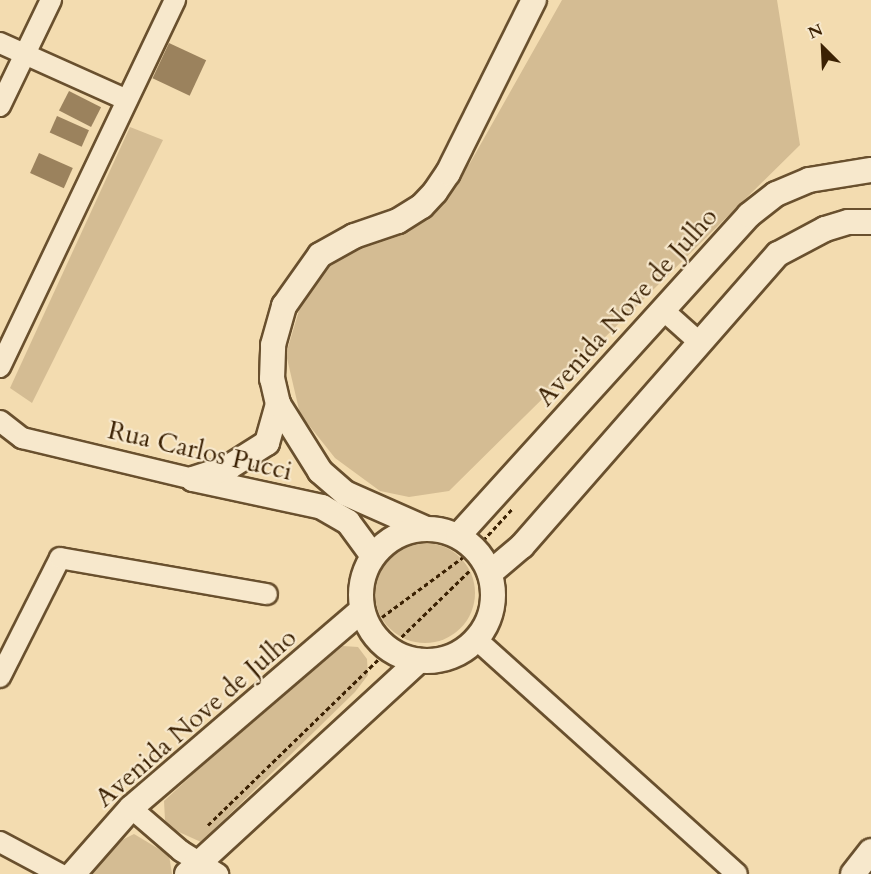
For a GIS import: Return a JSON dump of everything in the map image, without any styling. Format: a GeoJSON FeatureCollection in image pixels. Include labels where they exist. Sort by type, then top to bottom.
{"type":"FeatureCollection","features":[{"type":"Feature","properties":{"kind":"street"},"geometry":{"type":"LineString","coordinates":[[0,106],[51,0]]}},
{"type":"Feature","properties":{"kind":"street"},"geometry":{"type":"LineString","coordinates":[[0,367],[175,0]]}},
{"type":"Feature","properties":{"kind":"street"},"geometry":{"type":"LineString","coordinates":[[320,471],[279,404],[272,379],[273,345],[284,306],[299,280],[320,255],[354,236],[398,221],[422,206],[435,192],[448,173],[534,0]]}},
{"type":"Feature","properties":{"kind":"street"},"geometry":{"type":"LineString","coordinates":[[0,43],[128,100]]}},
{"type":"Feature","properties":{"kind":"street","name":"Avenida Nove de Julho"},"geometry":{"type":"LineString","coordinates":[[473,557],[488,506],[662,309],[749,215],[777,194],[809,180],[871,170]]}},
{"type":"Feature","properties":{"kind":"street"},"geometry":{"type":"LineString","coordinates":[[473,557],[522,546],[778,254],[825,229],[848,222],[871,222]]}},
{"type":"Feature","properties":{"kind":"street"},"geometry":{"type":"LineString","coordinates":[[662,309],[700,343]]}},
{"type":"Feature","properties":{"kind":"street"},"geometry":{"type":"LineString","coordinates":[[274,498],[248,481],[245,470],[259,449],[279,404]]}},
{"type":"Feature","properties":{"kind":"street","name":"Rua Carlos Pucci"},"geometry":{"type":"LineString","coordinates":[[0,421],[22,438],[274,498],[322,507],[348,522],[373,556]]}},
{"type":"Feature","properties":{"kind":"street"},"geometry":{"type":"LineString","coordinates":[[192,479],[229,468],[259,449],[283,443],[345,493],[424,528],[473,557],[494,594],[490,615],[476,639],[463,651],[442,660],[419,661],[387,647],[365,623],[371,614],[362,578],[373,556],[385,542],[404,532],[424,528]]}},
{"type":"Feature","properties":{"kind":"street"},"geometry":{"type":"LineString","coordinates":[[0,677],[60,558],[267,594]]}},
{"type":"Feature","properties":{"kind":"street","name":"Avenida Nove de Julho"},"geometry":{"type":"LineString","coordinates":[[73,874],[131,808],[371,614]]}},
{"type":"Feature","properties":{"kind":"street"},"geometry":{"type":"LineString","coordinates":[[476,639],[737,874]]}},
{"type":"Feature","properties":{"kind":"street"},"geometry":{"type":"LineString","coordinates":[[131,808],[202,870],[419,661]]}},
{"type":"Feature","properties":{"kind":"street"},"geometry":{"type":"LineString","coordinates":[[0,842],[60,874]]}},
{"type":"Feature","properties":{"kind":"street"},"geometry":{"type":"LineString","coordinates":[[853,874],[871,851]]}},
{"type":"Feature","properties":{"kind":"path"},"geometry":{"type":"LineString","coordinates":[[488,506],[522,546]]}},
{"type":"Feature","properties":{"kind":"path"},"geometry":{"type":"LineString","coordinates":[[371,614],[473,557]]}},
{"type":"Feature","properties":{"kind":"path"},"geometry":{"type":"LineString","coordinates":[[206,827],[387,647],[473,557]]}},
{"type":"Feature","properties":{"kind":"shaded area"},"geometry":{"type":"Polygon","coordinates":[[[562,0],[777,0],[800,145],[449,491],[409,497],[380,491],[335,458],[300,414],[286,354],[300,307],[329,267],[369,242],[424,218],[470,163],[562,0]]]}},
{"type":"Feature","properties":{"kind":"shaded area"},"geometry":{"type":"Polygon","coordinates":[[[130,127],[163,140],[32,403],[10,388],[130,127]]]}},
{"type":"Feature","properties":{"kind":"shaded area"},"geometry":{"type":"Polygon","coordinates":[[[425,543],[453,551],[467,565],[475,593],[467,621],[453,635],[425,643],[397,635],[383,621],[375,593],[383,565],[397,551],[425,543]]]}},
{"type":"Feature","properties":{"kind":"shaded area"},"geometry":{"type":"Polygon","coordinates":[[[343,646],[358,647],[367,659],[368,675],[355,692],[201,842],[170,828],[165,820],[164,801],[267,706],[343,646]]]}},
{"type":"Feature","properties":{"kind":"shaded area"},"geometry":{"type":"Polygon","coordinates":[[[134,834],[169,855],[172,874],[91,874],[120,841],[134,834]]]}},
{"type":"Feature","properties":{"kind":"building"},"geometry":{"type":"Polygon","coordinates":[[[169,43],[206,60],[190,96],[153,78],[169,43]]]}},
{"type":"Feature","properties":{"kind":"building"},"geometry":{"type":"Polygon","coordinates":[[[69,91],[101,107],[91,127],[59,111],[69,91]]]}},
{"type":"Feature","properties":{"kind":"building"},"geometry":{"type":"Polygon","coordinates":[[[57,116],[89,130],[82,147],[50,132],[57,116]]]}},
{"type":"Feature","properties":{"kind":"building"},"geometry":{"type":"Polygon","coordinates":[[[39,153],[73,168],[64,188],[30,173],[39,153]]]}}]}
